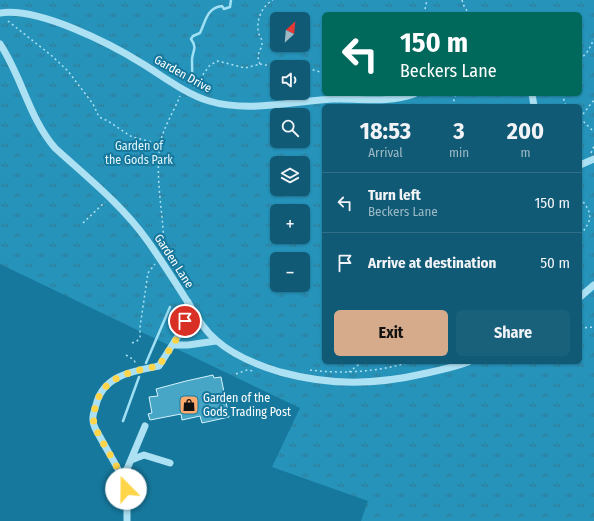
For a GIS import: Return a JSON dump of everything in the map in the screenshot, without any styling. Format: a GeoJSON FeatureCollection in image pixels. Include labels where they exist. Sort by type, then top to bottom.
{"type":"FeatureCollection","features":[{"type":"Feature","properties":{"kind":"street","name":"Garden Drive"},"geometry":{"type":"LineString","coordinates":[[1,15],[10,12],[44,18],[92,36],[190,92],[209,101],[252,106],[327,99],[389,99],[409,96]]}},
{"type":"Feature","properties":{"kind":"street","name":"Garden Lane"},"geometry":{"type":"LineString","coordinates":[[0,44],[11,64],[35,119],[45,136],[55,148],[110,198],[147,240],[202,324],[216,340],[244,359],[270,369],[310,379],[335,382],[367,382],[404,378],[460,364]]}},
{"type":"Feature","properties":{"kind":"street"},"geometry":{"type":"LineString","coordinates":[[582,164],[594,159]]}},
{"type":"Feature","properties":{"kind":"street"},"geometry":{"type":"LineString","coordinates":[[582,295],[594,285]]}},
{"type":"Feature","properties":{"kind":"street"},"geometry":{"type":"LineString","coordinates":[[127,521],[126,489],[121,474],[111,459],[92,419],[99,396],[109,382],[115,378],[139,370],[159,366],[183,328],[188,302]]}},
{"type":"Feature","properties":{"kind":"street"},"geometry":{"type":"LineString","coordinates":[[172,345],[216,340]]}},
{"type":"Feature","properties":{"kind":"street"},"geometry":{"type":"LineString","coordinates":[[121,474],[127,469],[145,426]]}},
{"type":"Feature","properties":{"kind":"street"},"geometry":{"type":"LineString","coordinates":[[131,460],[144,455],[170,463]]}},
{"type":"Feature","properties":{"kind":"path"},"geometry":{"type":"LineString","coordinates":[[260,64],[258,53],[262,46],[262,40],[259,35],[258,27],[260,16],[266,6],[273,0]]}},
{"type":"Feature","properties":{"kind":"path"},"geometry":{"type":"LineString","coordinates":[[424,12],[427,0]]}},
{"type":"Feature","properties":{"kind":"path"},"geometry":{"type":"LineString","coordinates":[[462,0],[468,12]]}},
{"type":"Feature","properties":{"kind":"path"},"geometry":{"type":"LineString","coordinates":[[1,15],[52,56],[68,72],[93,104],[99,117],[108,121],[132,137],[160,144]]}},
{"type":"Feature","properties":{"kind":"path"},"geometry":{"type":"LineString","coordinates":[[582,58],[588,51],[594,39]]}},
{"type":"Feature","properties":{"kind":"path"},"geometry":{"type":"LineString","coordinates":[[172,263],[166,253],[164,245],[159,185],[160,144],[163,133],[181,94],[190,92],[210,65],[218,61],[245,68],[260,64],[270,66]]}},
{"type":"Feature","properties":{"kind":"path"},"geometry":{"type":"LineString","coordinates":[[310,69],[322,72]]}},
{"type":"Feature","properties":{"kind":"path"},"geometry":{"type":"LineString","coordinates":[[582,115],[594,100]]}},
{"type":"Feature","properties":{"kind":"path"},"geometry":{"type":"LineString","coordinates":[[582,120],[594,132]]}},
{"type":"Feature","properties":{"kind":"path"},"geometry":{"type":"LineString","coordinates":[[84,223],[110,198]]}},
{"type":"Feature","properties":{"kind":"path"},"geometry":{"type":"LineString","coordinates":[[582,201],[590,212],[591,218],[588,226],[582,233]]}},
{"type":"Feature","properties":{"kind":"path"},"geometry":{"type":"LineString","coordinates":[[132,343],[137,341],[140,337],[140,327],[148,273],[166,253]]}},
{"type":"Feature","properties":{"kind":"path"},"geometry":{"type":"LineString","coordinates":[[582,328],[594,327]]}},
{"type":"Feature","properties":{"kind":"path"},"geometry":{"type":"LineString","coordinates":[[126,354],[134,360],[139,370]]}},
{"type":"Feature","properties":{"kind":"path"},"geometry":{"type":"LineString","coordinates":[[349,372],[359,364]]}},
{"type":"Feature","properties":{"kind":"path"},"geometry":{"type":"LineString","coordinates":[[305,370],[349,372],[384,368],[401,364]]}},
{"type":"Feature","properties":{"kind":"path"},"geometry":{"type":"LineString","coordinates":[[236,374],[247,370],[255,372]]}},
{"type":"Feature","properties":{"kind":"green space","name":"Garden of the Gods Park"},"geometry":{"type":"Polygon","coordinates":[[[0,0],[594,0],[594,521],[361,521],[368,501],[272,467],[300,408],[0,264],[0,0]]]}},
{"type":"Feature","properties":{"kind":"building","name":"Garden of the Gods Trading Post"},"geometry":{"type":"Polygon","coordinates":[[[213,375],[214,378],[221,377],[229,417],[202,423],[200,416],[182,420],[181,414],[150,420],[148,414],[152,413],[149,397],[158,396],[156,389],[213,375]]]}},
{"type":"Feature","properties":{"kind":"waterway"},"geometry":{"type":"LineString","coordinates":[[191,83],[192,57],[194,48],[191,39],[193,36],[200,33],[208,15],[213,9],[222,6],[224,9],[230,7],[231,0]]}},
{"type":"Feature","properties":{"kind":"waterway"},"geometry":{"type":"LineString","coordinates":[[146,363],[170,307]]}},
{"type":"Feature","properties":{"kind":"waterway"},"geometry":{"type":"LineString","coordinates":[[123,421],[139,377]]}},
{"type":"Feature","properties":{"kind":"place","name":"Garden of the Gods Trading Post"},"geometry":{"type":"Point","coordinates":[189,405]}},
{"type":"Feature","properties":{"kind":"route"},"geometry":{"type":"LineString","coordinates":[[126,489],[121,474],[111,459],[92,419],[96,403],[104,388],[115,378],[140,369],[159,366],[179,335],[185,321]]}}]}
